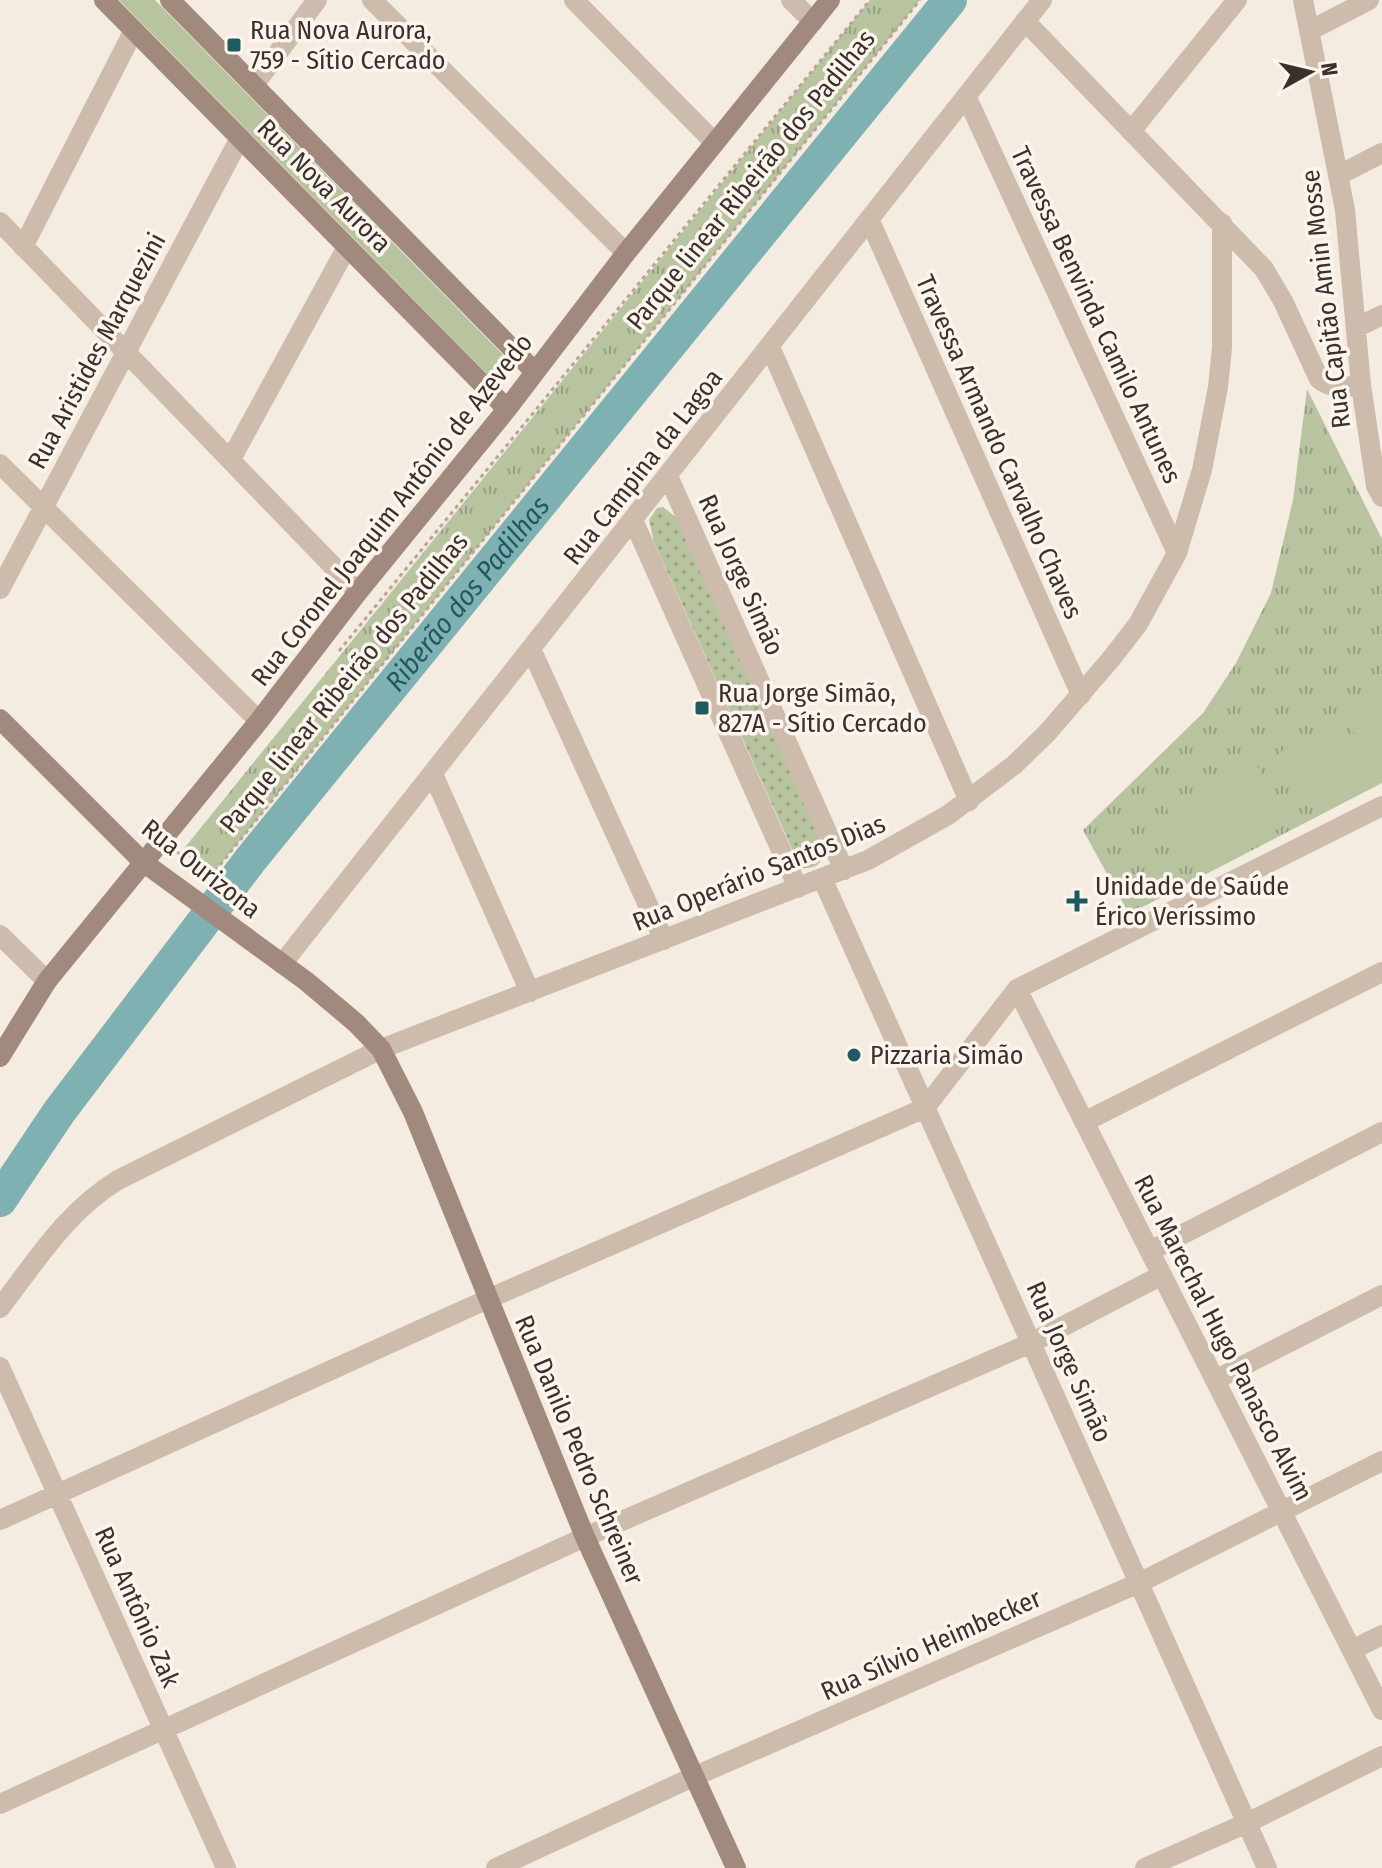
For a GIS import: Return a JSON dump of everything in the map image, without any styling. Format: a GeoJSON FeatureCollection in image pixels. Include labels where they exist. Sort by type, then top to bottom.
{"type":"FeatureCollection","features":[{"type":"Feature","properties":{"kind":"main road","name":"Rua Nova Aurora"},"geometry":{"type":"LineString","coordinates":[[104,0],[507,409]]}},
{"type":"Feature","properties":{"kind":"main road","name":"Rua Nova Aurora"},"geometry":{"type":"LineString","coordinates":[[170,0],[535,372]]}},
{"type":"Feature","properties":{"kind":"main road","name":"Rua Coronel Joaquim Antônio de Azevedo"},"geometry":{"type":"LineString","coordinates":[[0,1057],[47,981],[143,862],[168,846],[358,592],[507,409],[626,253],[830,0]]}},
{"type":"Feature","properties":{"kind":"main road","name":"Rua Ourizona"},"geometry":{"type":"LineString","coordinates":[[0,719],[143,862],[333,1002],[381,1049]]}},
{"type":"Feature","properties":{"kind":"main road"},"geometry":{"type":"LineString","coordinates":[[118,837],[134,843],[168,846]]}},
{"type":"Feature","properties":{"kind":"main road","name":"Rua Danilo Pedro Schreiner"},"geometry":{"type":"LineString","coordinates":[[381,1049],[403,1089],[585,1537],[736,1868]]}},
{"type":"Feature","properties":{"kind":"street"},"geometry":{"type":"LineString","coordinates":[[254,85],[317,0]]}},
{"type":"Feature","properties":{"kind":"street"},"geometry":{"type":"LineString","coordinates":[[372,0],[626,253]]}},
{"type":"Feature","properties":{"kind":"street"},"geometry":{"type":"LineString","coordinates":[[574,0],[714,142]]}},
{"type":"Feature","properties":{"kind":"street"},"geometry":{"type":"LineString","coordinates":[[791,0],[813,22]]}},
{"type":"Feature","properties":{"kind":"street","name":"Rua Campina da Lagoa"},"geometry":{"type":"LineString","coordinates":[[282,964],[1042,0]]}},
{"type":"Feature","properties":{"kind":"street"},"geometry":{"type":"LineString","coordinates":[[1132,130],[1237,0]]}},
{"type":"Feature","properties":{"kind":"street","name":"Rua Capitão Amin Mosse"},"geometry":{"type":"LineString","coordinates":[[1303,0],[1339,175],[1352,267],[1361,385],[1380,489]]}},
{"type":"Feature","properties":{"kind":"street"},"geometry":{"type":"LineString","coordinates":[[1309,31],[1369,0]]}},
{"type":"Feature","properties":{"kind":"street"},"geometry":{"type":"LineString","coordinates":[[1025,21],[1257,261],[1276,288],[1319,379],[1325,385],[1361,385]]}},
{"type":"Feature","properties":{"kind":"street"},"geometry":{"type":"LineString","coordinates":[[23,247],[134,30]]}},
{"type":"Feature","properties":{"kind":"street","name":"Travessa Benvinda Camilo Antunes"},"geometry":{"type":"LineString","coordinates":[[967,98],[1177,553]]}},
{"type":"Feature","properties":{"kind":"street","name":"Rua Aristides Marquezini"},"geometry":{"type":"LineString","coordinates":[[0,589],[240,138]]}},
{"type":"Feature","properties":{"kind":"street"},"geometry":{"type":"LineString","coordinates":[[1339,175],[1382,153]]}},
{"type":"Feature","properties":{"kind":"street","name":"Travessa Armando Carvalho Chaves"},"geometry":{"type":"LineString","coordinates":[[870,221],[1081,695]]}},
{"type":"Feature","properties":{"kind":"street"},"geometry":{"type":"LineString","coordinates":[[0,222],[358,592]]}},
{"type":"Feature","properties":{"kind":"street","name":"Rua Operário Santos Dias"},"geometry":{"type":"LineString","coordinates":[[0,1308],[59,1230],[101,1191],[381,1049],[844,870],[894,847],[969,801],[1014,765],[1081,695],[1138,624],[1177,553],[1202,470],[1218,387],[1222,347],[1222,223]]}},
{"type":"Feature","properties":{"kind":"street"},"geometry":{"type":"LineString","coordinates":[[231,459],[347,247]]}},
{"type":"Feature","properties":{"kind":"street"},"geometry":{"type":"LineString","coordinates":[[1356,328],[1382,315]]}},
{"type":"Feature","properties":{"kind":"street"},"geometry":{"type":"LineString","coordinates":[[770,347],[969,801]]}},
{"type":"Feature","properties":{"kind":"street"},"geometry":{"type":"LineString","coordinates":[[0,464],[259,721]]}},
{"type":"Feature","properties":{"kind":"street","name":"Rua Jorge Simão"},"geometry":{"type":"LineString","coordinates":[[668,476],[844,870]]}},
{"type":"Feature","properties":{"kind":"street"},"geometry":{"type":"LineString","coordinates":[[633,520],[798,888]]}},
{"type":"Feature","properties":{"kind":"street"},"geometry":{"type":"LineString","coordinates":[[531,649],[664,940]]}},
{"type":"Feature","properties":{"kind":"street"},"geometry":{"type":"LineString","coordinates":[[433,774],[530,992]]}},
{"type":"Feature","properties":{"kind":"street"},"geometry":{"type":"LineString","coordinates":[[0,1520],[488,1299],[925,1108],[1017,989],[1382,806]]}},
{"type":"Feature","properties":{"kind":"street","name":"Rua Jorge Simão"},"geometry":{"type":"LineString","coordinates":[[822,878],[1267,1868]]}},
{"type":"Feature","properties":{"kind":"street"},"geometry":{"type":"LineString","coordinates":[[0,935],[47,981]]}},
{"type":"Feature","properties":{"kind":"street"},"geometry":{"type":"LineString","coordinates":[[1084,1122],[1382,972]]}},
{"type":"Feature","properties":{"kind":"street","name":"Rua Marechal Hugo Panasco Alvim"},"geometry":{"type":"LineString","coordinates":[[1017,989],[1382,1710]]}},
{"type":"Feature","properties":{"kind":"street"},"geometry":{"type":"LineString","coordinates":[[1150,1251],[1382,1132]]}},
{"type":"Feature","properties":{"kind":"street"},"geometry":{"type":"LineString","coordinates":[[0,1804],[585,1537],[1031,1343],[1162,1275]]}},
{"type":"Feature","properties":{"kind":"street"},"geometry":{"type":"LineString","coordinates":[[1215,1380],[1382,1295]]}},
{"type":"Feature","properties":{"kind":"street","name":"Rua Antônio Zak"},"geometry":{"type":"LineString","coordinates":[[0,1367],[226,1868]]}},
{"type":"Feature","properties":{"kind":"street","name":"Rua Sílvio Heimbecker"},"geometry":{"type":"LineString","coordinates":[[496,1868],[693,1777],[1139,1583],[1382,1461]]}},
{"type":"Feature","properties":{"kind":"street"},"geometry":{"type":"LineString","coordinates":[[1352,1650],[1382,1635]]}},
{"type":"Feature","properties":{"kind":"street"},"geometry":{"type":"LineString","coordinates":[[1145,1868],[1247,1823],[1382,1756]]}},
{"type":"Feature","properties":{"kind":"path","name":"Parque linear Ribeirão dos Padilhas"},"geometry":{"type":"LineString","coordinates":[[337,654],[870,0]]}},
{"type":"Feature","properties":{"kind":"path","name":"Parque linear Ribeirão dos Padilhas"},"geometry":{"type":"LineString","coordinates":[[168,846],[211,876],[920,0]]}},
{"type":"Feature","properties":{"kind":"green space"},"geometry":{"type":"Polygon","coordinates":[[[119,0],[155,0],[508,360],[495,382],[119,0]]]}},
{"type":"Feature","properties":{"kind":"green space"},"geometry":{"type":"Polygon","coordinates":[[[870,0],[920,0],[211,876],[182,851],[870,0]]]}},
{"type":"Feature","properties":{"kind":"green space"},"geometry":{"type":"Polygon","coordinates":[[[1307,389],[1382,539],[1382,783],[1129,914],[1083,830],[1203,713],[1236,663],[1271,593],[1293,500],[1307,389]]]}},
{"type":"Feature","properties":{"kind":"green space"},"geometry":{"type":"Polygon","coordinates":[[[663,507],[677,518],[822,844],[821,859],[813,867],[803,868],[798,862],[654,542],[649,520],[657,508],[663,507]]]}},
{"type":"Feature","properties":{"kind":"green space"},"geometry":{"type":"Polygon","coordinates":[[[1382,699],[1382,770],[1375,774],[1346,718],[1382,699]]]}},
{"type":"Feature","properties":{"kind":"green space"},"geometry":{"type":"Polygon","coordinates":[[[1341,721],[1370,776],[1308,808],[1280,752],[1341,721]]]}},
{"type":"Feature","properties":{"kind":"green space"},"geometry":{"type":"Polygon","coordinates":[[[1256,763],[1287,824],[1198,870],[1167,809],[1256,763]]]}},
{"type":"Feature","properties":{"kind":"waterway","name":"Riberão dos Padilhas"},"geometry":{"type":"LineString","coordinates":[[0,1200],[59,1112],[251,859],[950,0]]}},
{"type":"Feature","properties":{"kind":"place","name":"Rua Nova Aurora, 759 - Sítio Cercado"},"geometry":{"type":"Point","coordinates":[234,45]}},
{"type":"Feature","properties":{"kind":"place","name":"Rua Jorge Simão, 827A - Sítio Cercado"},"geometry":{"type":"Point","coordinates":[702,708]}},
{"type":"Feature","properties":{"kind":"place","name":"Unidade de Saúde Érico Veríssimo"},"geometry":{"type":"Point","coordinates":[1077,901]}},
{"type":"Feature","properties":{"kind":"place","name":"Pizzaria Simão"},"geometry":{"type":"Point","coordinates":[854,1055]}}]}
